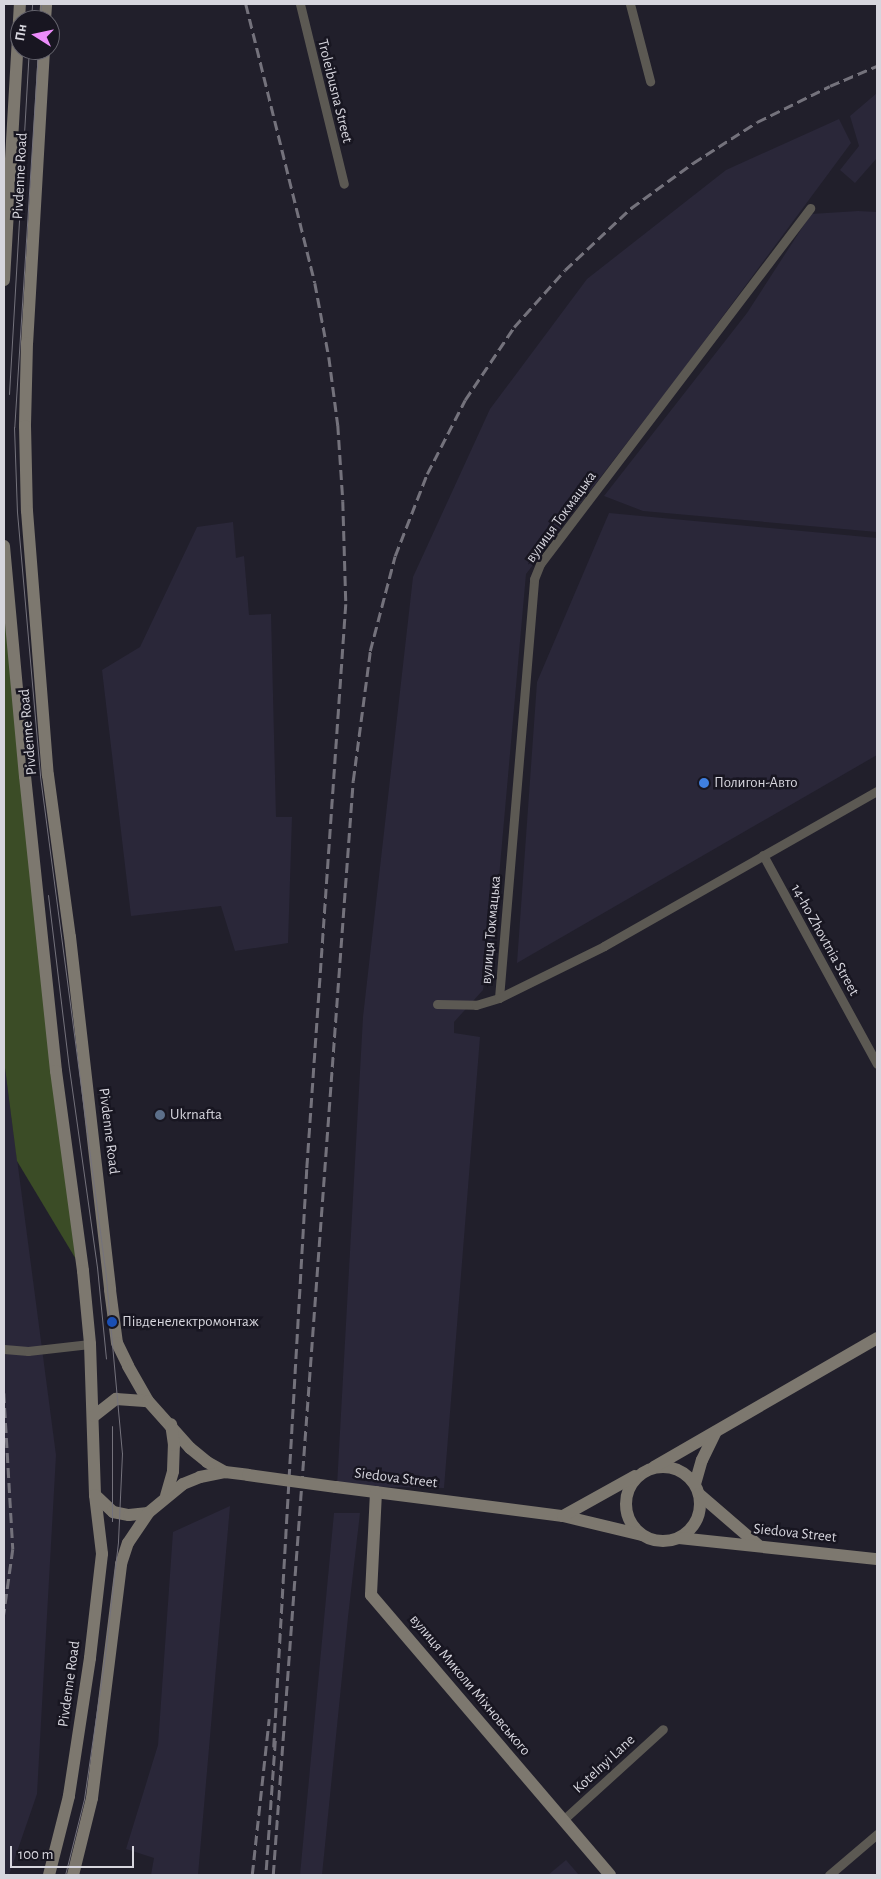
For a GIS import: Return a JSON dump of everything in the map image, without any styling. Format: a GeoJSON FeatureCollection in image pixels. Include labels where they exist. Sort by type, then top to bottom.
{"type":"FeatureCollection","features":[{"type":"Feature","properties":{"kind":"main road","name":"Pivdenne Road"},"geometry":{"type":"LineString","coordinates":[[4,280],[20,4]]}},
{"type":"Feature","properties":{"kind":"main road","name":"Pivdenne Road"},"geometry":{"type":"LineString","coordinates":[[43,60],[27,343],[25,426],[28,531],[48,775],[70,937],[112,1307],[117,1343],[148,1401]]}},
{"type":"Feature","properties":{"kind":"main road","name":"Pivdenne Road"},"geometry":{"type":"LineString","coordinates":[[4,546],[25,776],[55,1061],[84,1271],[94,1416]]}},
{"type":"Feature","properties":{"kind":"main road"},"geometry":{"type":"LineString","coordinates":[[563,1516],[715,1433],[877,1338]]}},
{"type":"Feature","properties":{"kind":"main road"},"geometry":{"type":"LineString","coordinates":[[73,1875],[92,1798],[121,1564],[128,1543],[148,1513],[166,1496],[173,1471],[174,1445],[171,1424],[148,1401],[116,1399],[94,1416],[95,1495],[113,1512],[129,1515],[148,1513]]}},
{"type":"Feature","properties":{"kind":"main road","name":"Siedova Street"},"geometry":{"type":"LineString","coordinates":[[171,1424],[190,1448],[207,1462],[226,1472]]}},
{"type":"Feature","properties":{"kind":"main road"},"geometry":{"type":"LineString","coordinates":[[715,1433],[702,1460],[697,1489],[700,1507],[697,1520],[690,1530],[679,1538],[667,1541],[654,1540],[642,1535],[633,1526],[627,1515],[625,1502],[628,1490],[634,1480],[648,1470],[665,1466],[677,1469],[687,1475],[697,1489],[758,1545]]}},
{"type":"Feature","properties":{"kind":"main road","name":"Siedova Street"},"geometry":{"type":"LineString","coordinates":[[166,1496],[183,1484],[200,1477],[226,1472],[563,1516],[642,1535]]}},
{"type":"Feature","properties":{"kind":"main road","name":"вулиця Миколи Міхновського"},"geometry":{"type":"LineString","coordinates":[[376,1492],[371,1594],[610,1875]]}},
{"type":"Feature","properties":{"kind":"main road","name":"Pivdenne Road"},"geometry":{"type":"LineString","coordinates":[[49,1875],[69,1796],[90,1658],[102,1554],[95,1495]]}},
{"type":"Feature","properties":{"kind":"main road","name":"Siedova Street"},"geometry":{"type":"LineString","coordinates":[[679,1538],[877,1559]]}},
{"type":"Feature","properties":{"kind":"street","name":"Troleibusna Street"},"geometry":{"type":"LineString","coordinates":[[300,4],[344,184]]}},
{"type":"Feature","properties":{"kind":"street"},"geometry":{"type":"LineString","coordinates":[[630,4],[650,80]]}},
{"type":"Feature","properties":{"kind":"street","name":"вулиця Токмацька"},"geometry":{"type":"LineString","coordinates":[[499,998],[534,579],[540,564],[810,208]]}},
{"type":"Feature","properties":{"kind":"street","name":"вулиця Токмацька"},"geometry":{"type":"LineString","coordinates":[[438,1004],[476,1005],[499,998],[604,946],[877,791]]}},
{"type":"Feature","properties":{"kind":"street","name":"14-ho Zhovtnia Street"},"geometry":{"type":"LineString","coordinates":[[763,855],[877,1064]]}},
{"type":"Feature","properties":{"kind":"street"},"geometry":{"type":"LineString","coordinates":[[4,1349],[28,1351],[90,1344]]}},
{"type":"Feature","properties":{"kind":"street","name":"Kotelnyi Lane"},"geometry":{"type":"LineString","coordinates":[[563,1820],[663,1729]]}},
{"type":"Feature","properties":{"kind":"street"},"geometry":{"type":"LineString","coordinates":[[829,1875],[877,1834]]}},
{"type":"Feature","properties":{"kind":"shaded area"},"geometry":{"type":"Polygon","coordinates":[[[877,93],[877,158],[855,183],[840,170],[859,146],[850,116],[877,93]]]}},
{"type":"Feature","properties":{"kind":"shaded area"},"geometry":{"type":"Polygon","coordinates":[[[839,119],[851,143],[683,370],[526,574],[495,922],[483,990],[454,1022],[454,1033],[480,1037],[444,1488],[337,1486],[363,1017],[413,577],[490,409],[587,279],[726,170],[839,119]]]}},
{"type":"Feature","properties":{"kind":"shaded area"},"geometry":{"type":"Polygon","coordinates":[[[858,211],[877,212],[877,532],[643,511],[604,496],[747,313],[811,214],[858,211]]]}},
{"type":"Feature","properties":{"kind":"shaded area"},"geometry":{"type":"Polygon","coordinates":[[[609,513],[877,538],[877,755],[517,963],[537,682],[609,513]]]}},
{"type":"Feature","properties":{"kind":"shaded area"},"geometry":{"type":"Polygon","coordinates":[[[233,522],[236,558],[244,556],[249,615],[271,614],[276,817],[292,817],[288,943],[235,951],[221,906],[131,916],[102,670],[140,647],[197,527],[233,522]]]}},
{"type":"Feature","properties":{"kind":"shaded area"},"geometry":{"type":"Polygon","coordinates":[[[4,1060],[56,1455],[37,1794],[9,1875],[4,1875],[4,1060]]]}},
{"type":"Feature","properties":{"kind":"shaded area"},"geometry":{"type":"Polygon","coordinates":[[[230,1506],[198,1875],[151,1875],[154,1858],[126,1849],[158,1745],[173,1532],[230,1506]]]}},
{"type":"Feature","properties":{"kind":"shaded area"},"geometry":{"type":"Polygon","coordinates":[[[334,1513],[360,1513],[322,1875],[300,1875],[334,1513]]]}},
{"type":"Feature","properties":{"kind":"shaded area"},"geometry":{"type":"Polygon","coordinates":[[[566,1860],[579,1875],[548,1875],[566,1860]]]}},
{"type":"Feature","properties":{"kind":"green space"},"geometry":{"type":"Polygon","coordinates":[[[4,546],[83,1271],[17,1161],[4,1060],[4,546]]]}},
{"type":"Feature","properties":{"kind":"tram line"},"geometry":{"type":"LineString","coordinates":[[32,4],[32,10]]}},
{"type":"Feature","properties":{"kind":"tram line"},"geometry":{"type":"LineString","coordinates":[[41,4],[41,10]]}},
{"type":"Feature","properties":{"kind":"tram line"},"geometry":{"type":"LineString","coordinates":[[9,394],[28,60]]}},
{"type":"Feature","properties":{"kind":"tram line"},"geometry":{"type":"LineString","coordinates":[[37,60],[14,427],[17,512],[40,776],[105,1267],[122,1453],[118,1542],[105,1655],[84,1799],[65,1875]]}},
{"type":"Feature","properties":{"kind":"tram line"},"geometry":{"type":"LineString","coordinates":[[48,895],[69,1068],[97,1267],[106,1359]]}},
{"type":"Feature","properties":{"kind":"tram line"},"geometry":{"type":"LineString","coordinates":[[112,1426],[112,1521]]}},
{"type":"Feature","properties":{"kind":"railway"},"geometry":{"type":"LineString","coordinates":[[246,4],[315,283],[329,357],[338,425],[343,501],[346,604],[307,1169],[274,1747]]}},
{"type":"Feature","properties":{"kind":"railway"},"geometry":{"type":"LineString","coordinates":[[273,1875],[353,781],[370,651],[395,556],[427,474],[465,400],[514,327],[565,270],[631,208],[693,163],[757,122],[830,86],[877,66]]}},
{"type":"Feature","properties":{"kind":"railway"},"geometry":{"type":"LineString","coordinates":[[4,1393],[13,1549],[4,1614]]}},
{"type":"Feature","properties":{"kind":"railway"},"geometry":{"type":"LineString","coordinates":[[252,1875],[269,1719]]}},
{"type":"Feature","properties":{"kind":"railway"},"geometry":{"type":"LineString","coordinates":[[266,1870],[275,1740]]}},
{"type":"Feature","properties":{"kind":"place","name":"Полигон-Авто"},"geometry":{"type":"Point","coordinates":[704,783]}},
{"type":"Feature","properties":{"kind":"place","name":"Ukrnafta"},"geometry":{"type":"Point","coordinates":[160,1115]}},
{"type":"Feature","properties":{"kind":"place","name":"Південелектромонтаж"},"geometry":{"type":"Point","coordinates":[112,1322]}}]}
